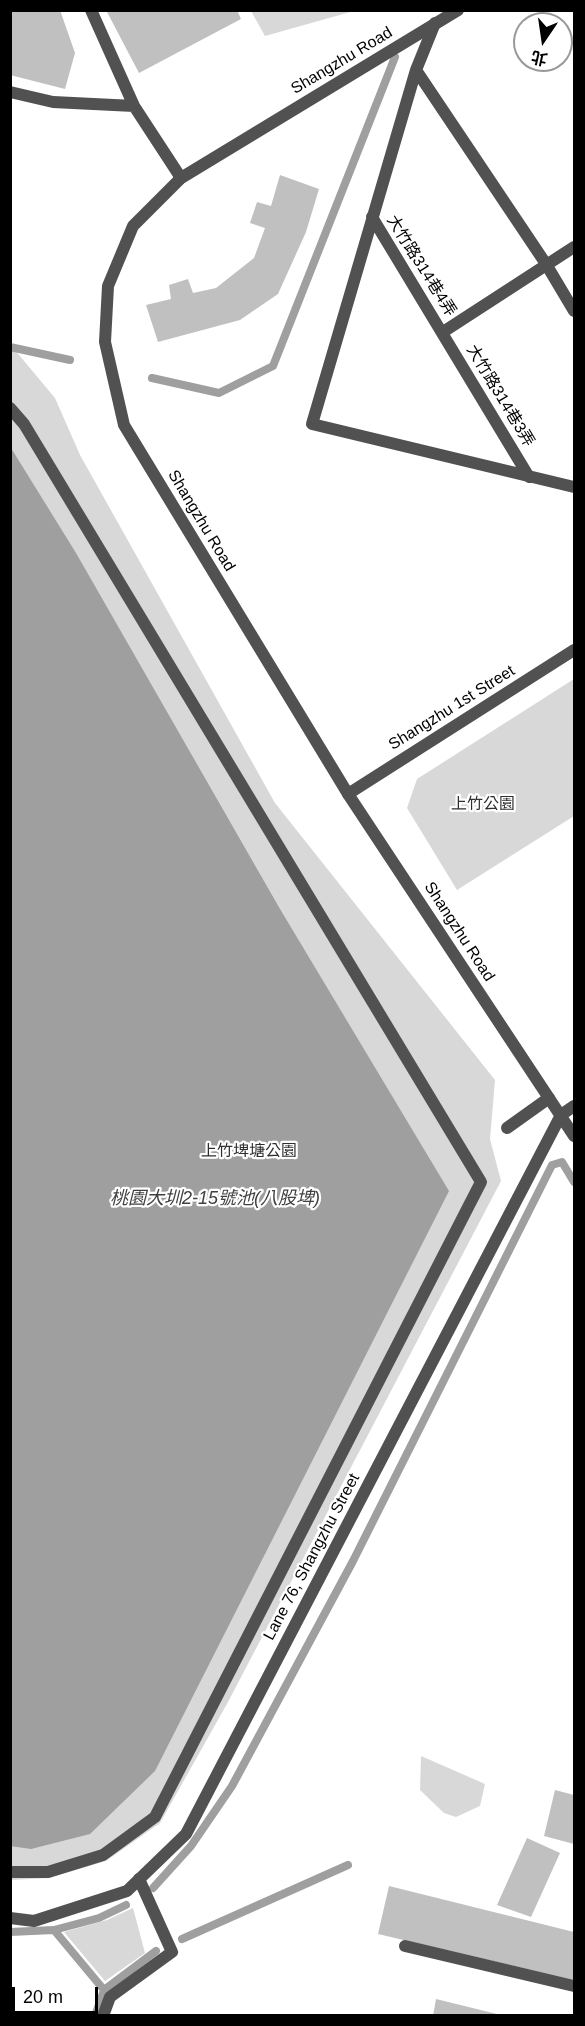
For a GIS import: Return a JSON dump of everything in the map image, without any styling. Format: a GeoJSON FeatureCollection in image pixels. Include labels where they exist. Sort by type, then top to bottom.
{"type":"FeatureCollection","features":[{"type":"Feature","properties":{"kind":"street"},"geometry":{"type":"LineString","coordinates":[[91,10],[134,106],[181,178]]}},
{"type":"Feature","properties":{"kind":"street","name":"Shangzhu Road"},"geometry":{"type":"LineString","coordinates":[[458,10],[181,178],[133,226],[108,286],[105,342],[124,425],[348,794],[574,1136]]}},
{"type":"Feature","properties":{"kind":"street"},"geometry":{"type":"LineString","coordinates":[[435,23],[416,70],[312,424],[574,488]]}},
{"type":"Feature","properties":{"kind":"street"},"geometry":{"type":"LineString","coordinates":[[416,70],[546,264],[574,311]]}},
{"type":"Feature","properties":{"kind":"street"},"geometry":{"type":"LineString","coordinates":[[10,92],[53,102],[134,106]]}},
{"type":"Feature","properties":{"kind":"street","name":"大竹路314巷4弄"},"geometry":{"type":"LineString","coordinates":[[372,217],[443,332]]}},
{"type":"Feature","properties":{"kind":"street"},"geometry":{"type":"LineString","coordinates":[[443,332],[574,247]]}},
{"type":"Feature","properties":{"kind":"street","name":"大竹路314巷3弄"},"geometry":{"type":"LineString","coordinates":[[443,332],[530,477]]}},
{"type":"Feature","properties":{"kind":"street"},"geometry":{"type":"LineString","coordinates":[[10,408],[24,423],[481,1182],[155,1817],[103,1855],[48,1872],[10,1872]]}},
{"type":"Feature","properties":{"kind":"street","name":"Shangzhu 1st Street"},"geometry":{"type":"LineString","coordinates":[[348,794],[574,650]]}},
{"type":"Feature","properties":{"kind":"street"},"geometry":{"type":"LineString","coordinates":[[507,1128],[549,1098]]}},
{"type":"Feature","properties":{"kind":"street"},"geometry":{"type":"LineString","coordinates":[[561,1114],[574,1106]]}},
{"type":"Feature","properties":{"kind":"street","name":"Lane 76, Shangzhu Street"},"geometry":{"type":"LineString","coordinates":[[10,1918],[34,1921],[127,1891],[186,1834],[561,1114]]}},
{"type":"Feature","properties":{"kind":"street"},"geometry":{"type":"LineString","coordinates":[[103,2016],[110,1997],[172,1952],[139,1879]]}},
{"type":"Feature","properties":{"kind":"street"},"geometry":{"type":"LineString","coordinates":[[405,1946],[574,1986]]}},
{"type":"Feature","properties":{"kind":"green space"},"geometry":{"type":"Polygon","coordinates":[[[251,11],[354,11],[265,36],[251,11]]]}},
{"type":"Feature","properties":{"kind":"green space","name":"桃園大圳2-15號池(八股埤)"},"geometry":{"type":"Polygon","coordinates":[[[10,349],[14,349],[55,398],[80,455],[275,803],[495,1080],[490,1139],[501,1181],[228,1702],[160,1823],[106,1861],[49,1878],[11,1880],[10,349]]]}},
{"type":"Feature","properties":{"kind":"green space","name":"上竹公園"},"geometry":{"type":"Polygon","coordinates":[[[574,679],[574,816],[457,890],[407,808],[417,779],[574,679]]]}},
{"type":"Feature","properties":{"kind":"green space"},"geometry":{"type":"Polygon","coordinates":[[[421,1756],[485,1784],[480,1806],[456,1817],[444,1813],[420,1790],[421,1756]]]}},
{"type":"Feature","properties":{"kind":"green space"},"geometry":{"type":"Polygon","coordinates":[[[133,1908],[145,1953],[105,1981],[64,1932],[107,1920],[133,1908]]]}},
{"type":"Feature","properties":{"kind":"water","name":"桃園大圳2-15號池(八股埤)"},"geometry":{"type":"Polygon","coordinates":[[[11,448],[76,553],[280,909],[449,1191],[155,1771],[90,1834],[31,1849],[10,1846],[11,448]]]}},
{"type":"Feature","properties":{"kind":"building"},"geometry":{"type":"Polygon","coordinates":[[[10,10],[60,10],[75,53],[65,89],[10,75],[10,10]]]}},
{"type":"Feature","properties":{"kind":"building"},"geometry":{"type":"Polygon","coordinates":[[[106,10],[237,10],[241,19],[139,73],[106,10]]]}},
{"type":"Feature","properties":{"kind":"building"},"geometry":{"type":"Polygon","coordinates":[[[280,175],[319,189],[306,232],[278,294],[240,320],[158,342],[146,305],[171,299],[169,285],[188,279],[193,293],[216,288],[254,258],[265,228],[250,223],[257,202],[271,206],[280,175]]]}},
{"type":"Feature","properties":{"kind":"building"},"geometry":{"type":"Polygon","coordinates":[[[555,1790],[574,1795],[574,1844],[544,1836],[555,1790]]]}},
{"type":"Feature","properties":{"kind":"building"},"geometry":{"type":"Polygon","coordinates":[[[527,1838],[560,1853],[531,1917],[497,1905],[527,1838]]]}},
{"type":"Feature","properties":{"kind":"building"},"geometry":{"type":"Polygon","coordinates":[[[389,1886],[574,1932],[574,1980],[378,1934],[389,1886]]]}},
{"type":"Feature","properties":{"kind":"building"},"geometry":{"type":"Polygon","coordinates":[[[436,1999],[501,2015],[501,2016],[433,2016],[436,1999]]]}},
{"type":"Feature","properties":{"kind":"waterway"},"geometry":{"type":"LineString","coordinates":[[152,378],[219,393],[273,366],[395,57]]}},
{"type":"Feature","properties":{"kind":"waterway"},"geometry":{"type":"LineString","coordinates":[[10,347],[70,360]]}},
{"type":"Feature","properties":{"kind":"waterway"},"geometry":{"type":"LineString","coordinates":[[153,1888],[191,1846],[232,1786],[353,1561],[552,1165],[562,1162],[574,1182]]}},
{"type":"Feature","properties":{"kind":"waterway"},"geometry":{"type":"LineString","coordinates":[[182,1939],[348,1865]]}},
{"type":"Feature","properties":{"kind":"waterway"},"geometry":{"type":"LineString","coordinates":[[104,1990],[54,1930],[99,1918],[126,1905]]}},
{"type":"Feature","properties":{"kind":"waterway"},"geometry":{"type":"LineString","coordinates":[[10,1932],[54,1930]]}},
{"type":"Feature","properties":{"kind":"waterway"},"geometry":{"type":"LineString","coordinates":[[95,2016],[104,1990],[156,1951]]}},
{"type":"Feature","properties":{"kind":"park label","name":"上竹埤塘公園"},"geometry":{"type":"Point","coordinates":[249,1152]}}]}
